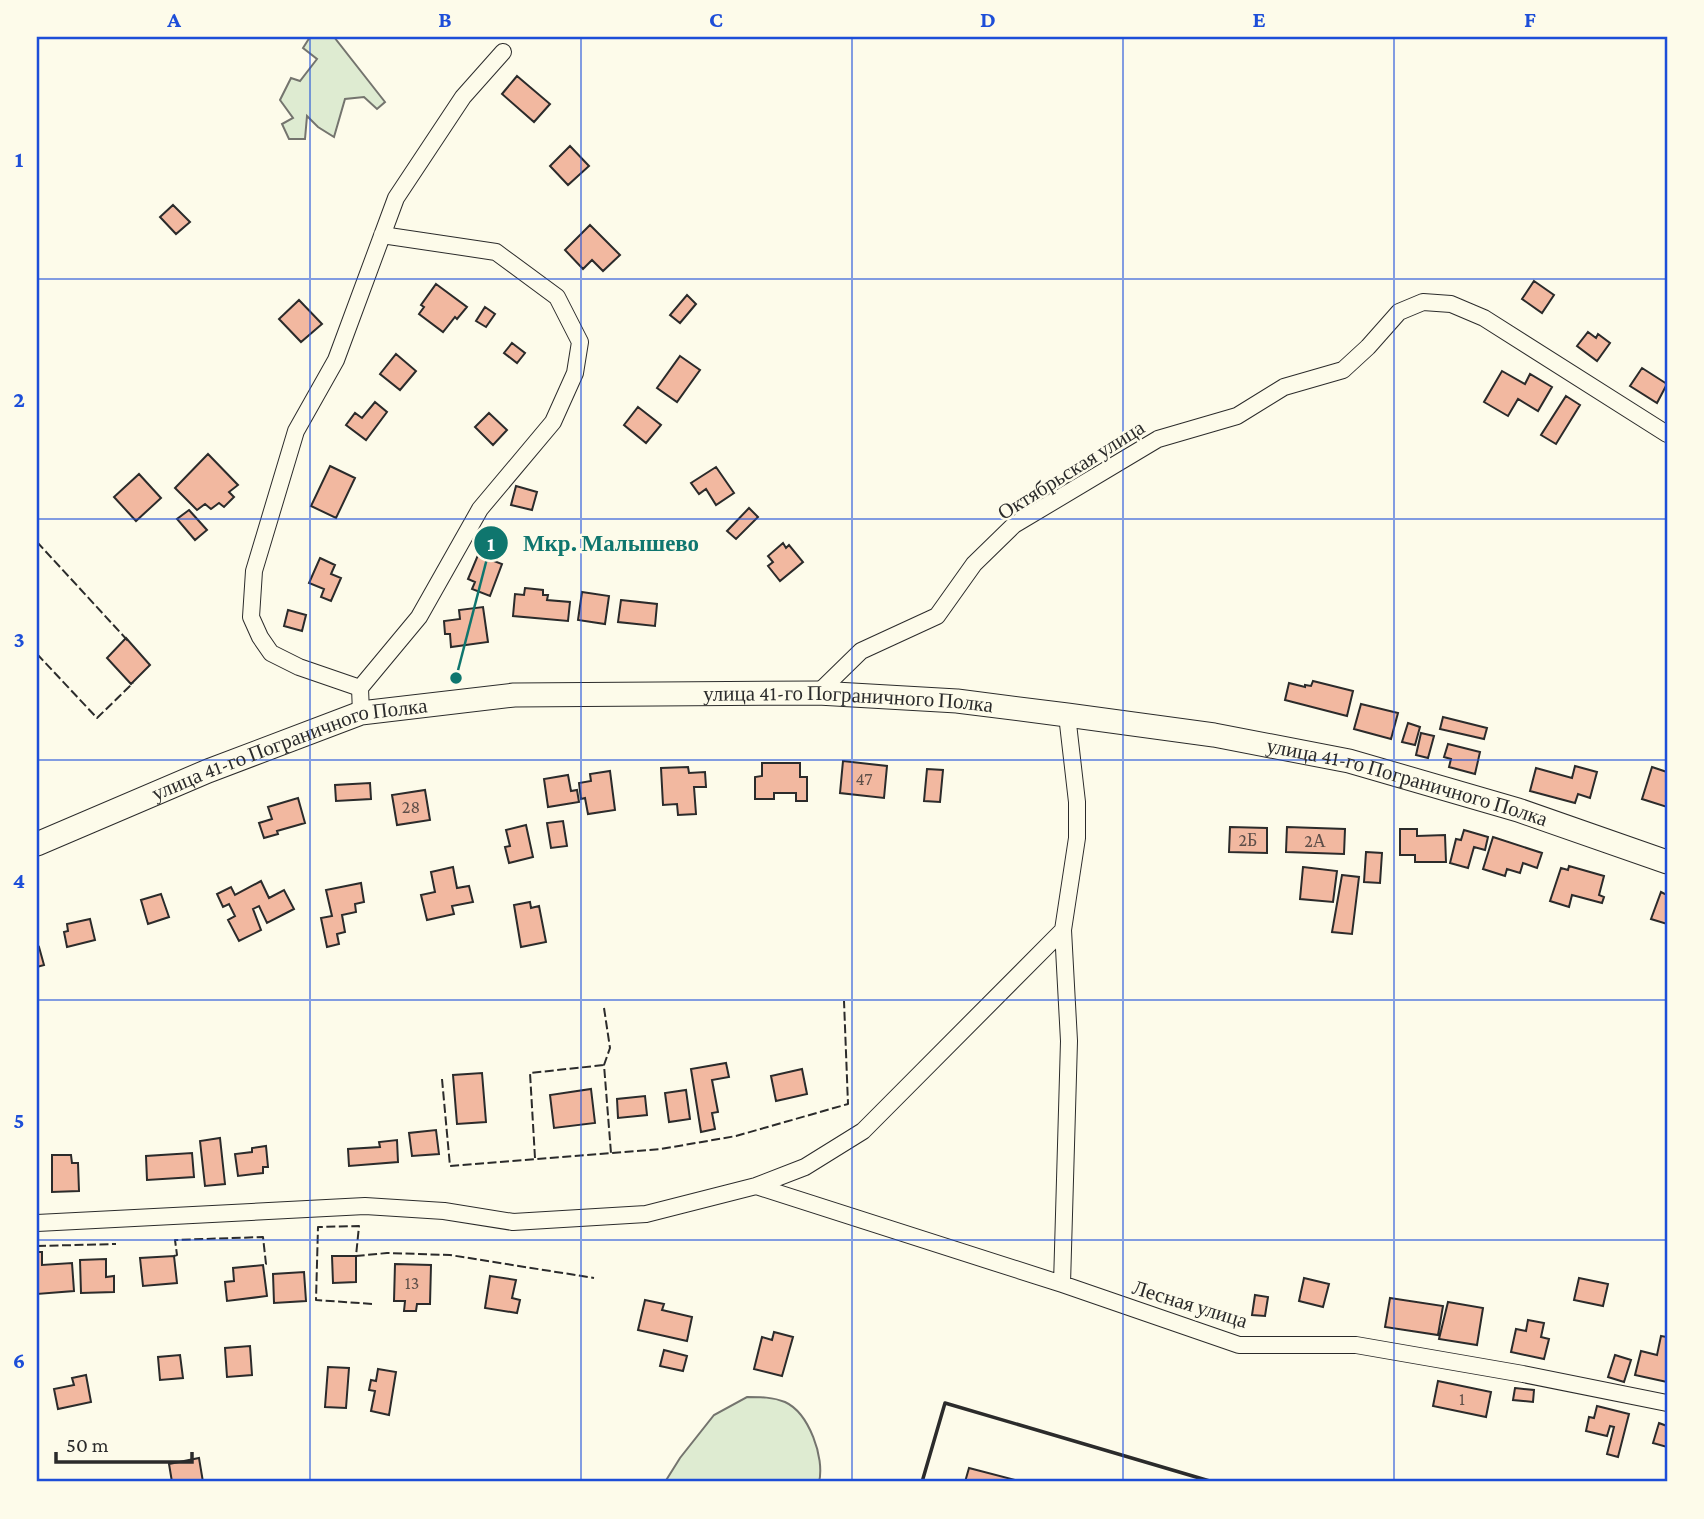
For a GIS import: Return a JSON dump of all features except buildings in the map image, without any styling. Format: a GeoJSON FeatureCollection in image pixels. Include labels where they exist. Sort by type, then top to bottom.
{"type":"FeatureCollection","features":[{"type":"Feature","properties":{"kind":"street"},"geometry":{"type":"LineString","coordinates":[[360,688],[299,667],[271,653],[251,617],[254,571],[296,431],[336,360],[396,198],[463,97],[503,52]]}},
{"type":"Feature","properties":{"kind":"street"},"geometry":{"type":"LineString","coordinates":[[360,713],[360,688],[419,617],[480,509],[553,422],[575,373],[580,342],[556,297],[496,252],[382,235]]}},
{"type":"Feature","properties":{"kind":"street","name":"Октябрьская улица"},"geometry":{"type":"LineString","coordinates":[[818,693],[860,651],[937,616],[974,564],[1014,525],[1158,439],[1237,416],[1284,387],[1343,370],[1399,312],[1423,302],[1451,304],[1484,318],[1667,435]]}},
{"type":"Feature","properties":{"kind":"street","name":"улица 41-го Пограничного Полка"},"geometry":{"type":"LineString","coordinates":[[37,844],[208,771],[360,713],[514,695],[818,693],[957,701],[1067,715],[1214,735],[1349,761],[1518,810],[1667,862]]}},
{"type":"Feature","properties":{"kind":"street"},"geometry":{"type":"LineString","coordinates":[[1062,1284],[1069,1041],[1063,930],[1077,838],[1077,802],[1067,715]]}},
{"type":"Feature","properties":{"kind":"street"},"geometry":{"type":"LineString","coordinates":[[37,1223],[365,1206],[444,1211],[513,1222],[646,1214],[756,1186],[805,1167],[863,1131],[1063,930]]}},
{"type":"Feature","properties":{"kind":"street","name":"Лесная улица"},"geometry":{"type":"LineString","coordinates":[[756,1186],[1062,1284],[1239,1345],[1356,1345],[1523,1374],[1667,1404]]}},
{"type":"Feature","properties":{"kind":"green space"},"geometry":{"type":"Polygon","coordinates":[[[310,37],[334,37],[385,102],[377,109],[364,97],[345,99],[334,137],[307,116],[305,139],[289,139],[282,124],[293,118],[280,100],[291,78],[300,81],[317,59],[303,48],[310,37]]]}},
{"type":"Feature","properties":{"kind":"green space"},"geometry":{"type":"Polygon","coordinates":[[[747,1397],[780,1400],[794,1408],[801,1416],[817,1449],[820,1461],[819,1482],[665,1482],[714,1415],[747,1397]]]}},
{"type":"Feature","properties":{"kind":"fence"},"geometry":{"type":"LineString","coordinates":[[37,542],[129,642]]}},
{"type":"Feature","properties":{"kind":"fence"},"geometry":{"type":"LineString","coordinates":[[37,654],[97,718],[133,683]]}},
{"type":"Feature","properties":{"kind":"fence"},"geometry":{"type":"LineString","coordinates":[[442,1079],[450,1166],[661,1149],[736,1136],[848,1104],[844,1001]]}},
{"type":"Feature","properties":{"kind":"fence"},"geometry":{"type":"LineString","coordinates":[[604,1008],[610,1048],[604,1065],[611,1153]]}},
{"type":"Feature","properties":{"kind":"fence"},"geometry":{"type":"LineString","coordinates":[[535,1158],[530,1073],[604,1065]]}},
{"type":"Feature","properties":{"kind":"fence"},"geometry":{"type":"LineString","coordinates":[[372,1304],[316,1300],[318,1227],[359,1226],[356,1256],[387,1253],[450,1255],[594,1278]]}},
{"type":"Feature","properties":{"kind":"fence"},"geometry":{"type":"LineString","coordinates":[[174,1256],[177,1255],[175,1240],[263,1237],[266,1264],[263,1265]]}},
{"type":"Feature","properties":{"kind":"fence"},"geometry":{"type":"LineString","coordinates":[[37,1246],[116,1244]]}},
{"type":"Feature","properties":{"kind":"wall"},"geometry":{"type":"LineString","coordinates":[[922,1482],[945,1403],[1213,1482]]}},
{"type":"Feature","properties":{"kind":"place","name":"Мкр. Малышево"},"geometry":{"type":"Point","coordinates":[456,678]}}]}
